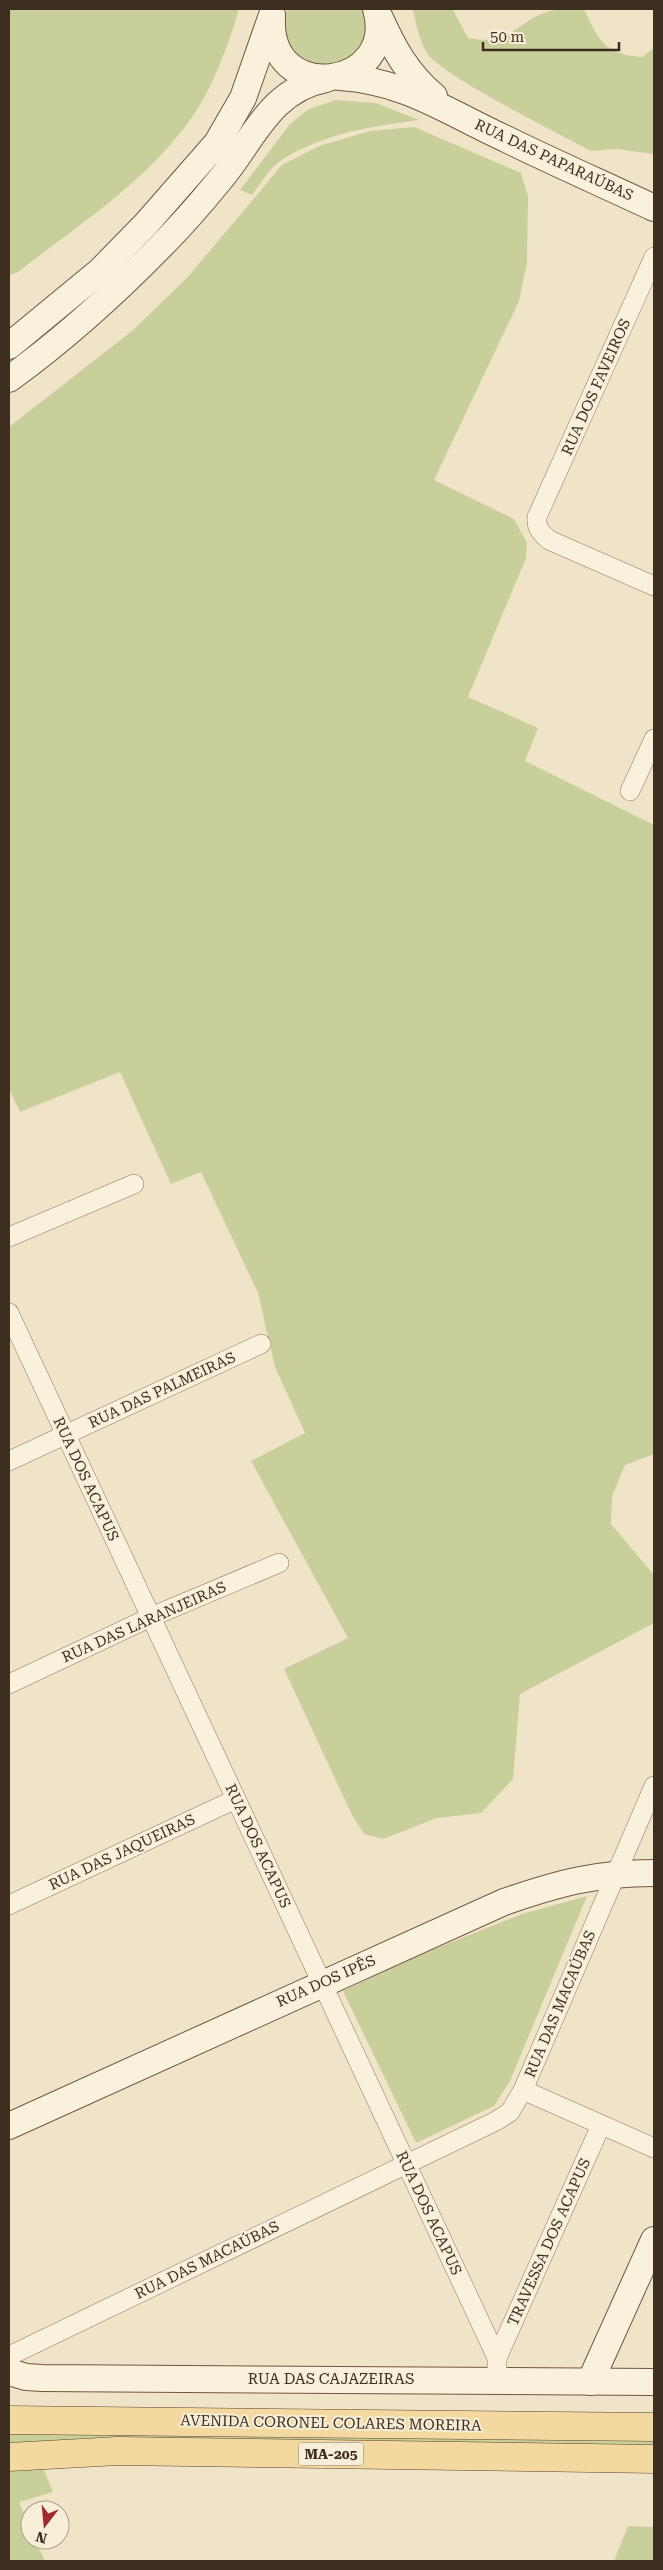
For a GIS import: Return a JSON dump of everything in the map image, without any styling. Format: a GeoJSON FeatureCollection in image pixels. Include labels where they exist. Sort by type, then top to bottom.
{"type":"FeatureCollection","features":[{"type":"Feature","properties":{"kind":"main road"},"geometry":{"type":"LineString","coordinates":[[9,379],[95,309],[161,246],[220,180],[281,100],[304,84],[333,78],[356,70],[368,58],[376,44],[378,27],[376,10]]}},
{"type":"Feature","properties":{"kind":"main road","name":"RUA DAS PAPARAÚBAS"},"geometry":{"type":"LineString","coordinates":[[376,10],[391,43],[408,71],[419,83],[454,112]]}},
{"type":"Feature","properties":{"kind":"main road"},"geometry":{"type":"LineString","coordinates":[[273,12],[273,39],[283,60],[296,70],[310,77],[333,78]]}},
{"type":"Feature","properties":{"kind":"main road"},"geometry":{"type":"LineString","coordinates":[[9,346],[100,271],[146,224],[218,143],[243,98],[273,12]]}},
{"type":"Feature","properties":{"kind":"main road","name":"RUA DAS PAPARAÚBAS"},"geometry":{"type":"LineString","coordinates":[[333,78],[360,78],[397,86],[454,112],[503,138],[654,208]]}},
{"type":"Feature","properties":{"kind":"main road","name":"RUA DOS IPÊS"},"geometry":{"type":"LineString","coordinates":[[9,2126],[504,1902],[583,1878],[616,1873],[654,1873]]}},
{"type":"Feature","properties":{"kind":"main road"},"geometry":{"type":"LineString","coordinates":[[590,2382],[654,2240]]}},
{"type":"Feature","properties":{"kind":"main road","name":"RUA DAS CAJAZEIRAS"},"geometry":{"type":"LineString","coordinates":[[9,2372],[26,2377],[42,2378],[497,2369],[590,2382],[654,2382]]}},
{"type":"Feature","properties":{"kind":"main road","name":"AVENIDA CORONEL COLARES MOREIRA"},"geometry":{"type":"LineString","coordinates":[[16,2418],[654,2427]]}},
{"type":"Feature","properties":{"kind":"main road","name":"AVENIDA CORONEL COLARES MOREIRA"},"geometry":{"type":"LineString","coordinates":[[9,2457],[118,2451],[654,2459]]}},
{"type":"Feature","properties":{"kind":"street","name":"RUA DOS FAVEIROS"},"geometry":{"type":"LineString","coordinates":[[654,258],[537,517],[539,530],[549,540],[654,586]]}},
{"type":"Feature","properties":{"kind":"street"},"geometry":{"type":"LineString","coordinates":[[630,791],[654,739]]}},
{"type":"Feature","properties":{"kind":"street"},"geometry":{"type":"LineString","coordinates":[[9,1237],[134,1184]]}},
{"type":"Feature","properties":{"kind":"street","name":"RUA DOS ACAPUS"},"geometry":{"type":"LineString","coordinates":[[9,1313],[406,2164],[497,2369]]}},
{"type":"Feature","properties":{"kind":"street","name":"RUA DAS PALMEIRAS"},"geometry":{"type":"LineString","coordinates":[[9,1461],[261,1344]]}},
{"type":"Feature","properties":{"kind":"street","name":"RUA DAS LARANJEIRAS"},"geometry":{"type":"LineString","coordinates":[[9,1684],[151,1617],[280,1563]]}},
{"type":"Feature","properties":{"kind":"street","name":"RUA DAS MACAÚBAS"},"geometry":{"type":"LineString","coordinates":[[9,2356],[496,2121],[510,2112],[523,2090],[654,1786]]}},
{"type":"Feature","properties":{"kind":"street","name":"RUA DAS JAQUEIRAS"},"geometry":{"type":"LineString","coordinates":[[9,1905],[236,1799]]}},
{"type":"Feature","properties":{"kind":"street","name":"RUA DAS MACAÚBAS"},"geometry":{"type":"LineString","coordinates":[[523,2090],[654,2148]]}},
{"type":"Feature","properties":{"kind":"street","name":"TRAVESSA DOS ACAPUS"},"geometry":{"type":"LineString","coordinates":[[497,2369],[601,2125]]}},
{"type":"Feature","properties":{"kind":"green space"},"geometry":{"type":"Polygon","coordinates":[[[9,9],[239,9],[225,50],[207,93],[192,117],[155,162],[88,219],[18,272],[9,275],[9,9]]]}},
{"type":"Feature","properties":{"kind":"green space"},"geometry":{"type":"Polygon","coordinates":[[[287,9],[362,9],[366,29],[359,48],[353,56],[336,66],[325,67],[305,61],[297,55],[287,39],[285,19],[287,9]]]}},
{"type":"Feature","properties":{"kind":"green space"},"geometry":{"type":"Polygon","coordinates":[[[413,9],[453,10],[468,38],[491,40],[504,36],[547,12],[584,9],[594,30],[604,44],[611,49],[619,53],[642,57],[654,48],[654,154],[616,149],[591,151],[477,89],[437,63],[427,53],[420,37],[413,9]]]}},
{"type":"Feature","properties":{"kind":"green space"},"geometry":{"type":"Polygon","coordinates":[[[336,100],[376,103],[419,120],[348,132],[313,144],[278,163],[252,195],[240,190],[290,124],[309,109],[336,100]]]}},
{"type":"Feature","properties":{"kind":"green space"},"geometry":{"type":"Polygon","coordinates":[[[414,127],[521,173],[528,196],[527,262],[519,301],[434,480],[514,519],[527,543],[526,558],[468,697],[538,728],[525,761],[654,825],[654,1454],[625,1465],[612,1496],[611,1524],[654,1575],[654,1623],[520,1694],[513,1779],[481,1813],[437,1818],[383,1839],[364,1834],[352,1815],[284,1669],[348,1638],[251,1461],[305,1433],[275,1367],[258,1293],[201,1172],[171,1184],[120,1072],[20,1112],[9,1089],[9,427],[132,331],[187,278],[282,165],[319,146],[370,131],[414,127]]]}},
{"type":"Feature","properties":{"kind":"green space"},"geometry":{"type":"Polygon","coordinates":[[[587,1896],[510,2081],[494,2106],[416,2143],[343,1991],[417,1956],[522,1914],[587,1896]]]}},
{"type":"Feature","properties":{"kind":"green space"},"geometry":{"type":"Polygon","coordinates":[[[9,2431],[654,2436],[654,2448],[9,2447],[9,2431]]]}},
{"type":"Feature","properties":{"kind":"green space"},"geometry":{"type":"Polygon","coordinates":[[[43,2468],[53,2492],[20,2500],[19,2502],[20,2550],[40,2550],[45,2561],[9,2561],[9,2470],[43,2468]]]}},
{"type":"Feature","properties":{"kind":"green space"},"geometry":{"type":"Polygon","coordinates":[[[628,2526],[654,2527],[654,2561],[614,2561],[628,2526]]]}}]}
